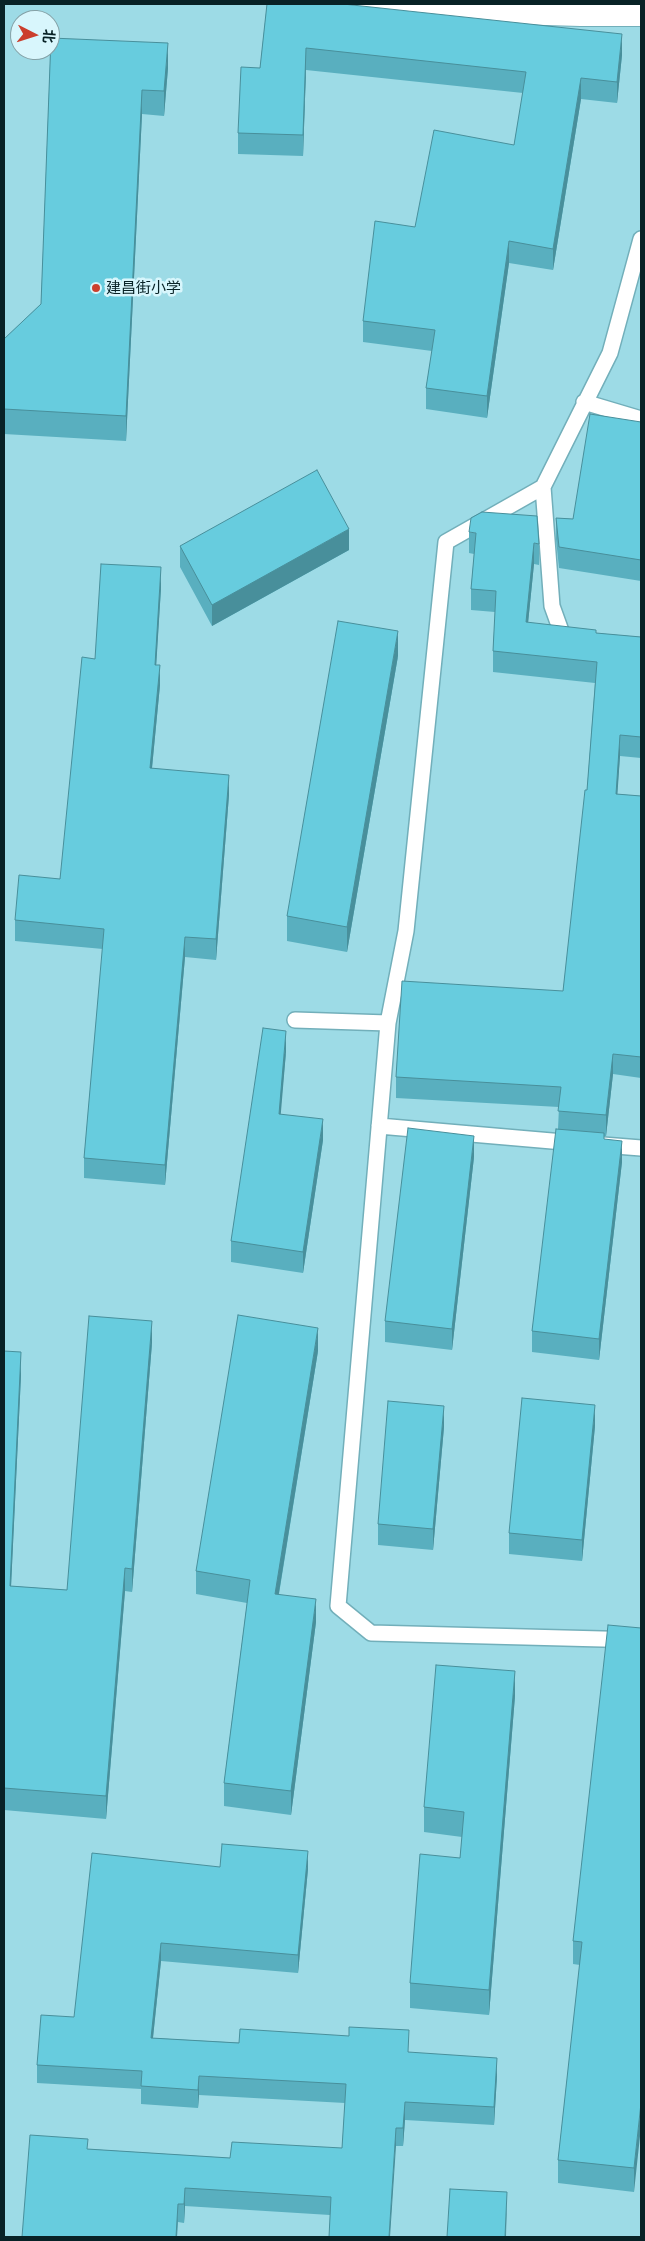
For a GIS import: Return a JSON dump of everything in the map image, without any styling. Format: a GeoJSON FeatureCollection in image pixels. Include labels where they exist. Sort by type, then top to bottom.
{"type":"FeatureCollection","features":[{"type":"Feature","properties":{"kind":"street"},"geometry":{"type":"LineString","coordinates":[[302,4],[641,12]]}},
{"type":"Feature","properties":{"kind":"lane"},"geometry":{"type":"LineString","coordinates":[[561,631],[552,606],[544,487],[584,402],[610,353],[641,239]]}},
{"type":"Feature","properties":{"kind":"lane"},"geometry":{"type":"LineString","coordinates":[[584,402],[641,419]]}},
{"type":"Feature","properties":{"kind":"lane"},"geometry":{"type":"LineString","coordinates":[[544,487],[446,542],[406,931],[388,1023],[338,1606],[370,1633],[641,1640]]}},
{"type":"Feature","properties":{"kind":"lane"},"geometry":{"type":"LineString","coordinates":[[295,1020],[388,1023]]}},
{"type":"Feature","properties":{"kind":"lane"},"geometry":{"type":"LineString","coordinates":[[378,1126],[641,1148]]}},
{"type":"Feature","properties":{"kind":"building"},"geometry":{"type":"Polygon","coordinates":[[[267,4],[343,4],[622,34],[617,82],[581,78],[553,249],[509,241],[487,396],[426,388],[435,330],[363,321],[375,221],[415,227],[434,130],[514,145],[526,72],[306,48],[303,135],[238,133],[241,67],[260,68],[267,4]]]}},
{"type":"Feature","properties":{"kind":"building"},"geometry":{"type":"Polygon","coordinates":[[[60,38],[168,43],[164,91],[142,90],[126,416],[4,409],[4,339],[41,304],[50,60],[60,60],[60,38]]]}},
{"type":"Feature","properties":{"kind":"building"},"geometry":{"type":"Polygon","coordinates":[[[590,414],[641,422],[641,560],[559,547],[556,518],[573,519],[590,414]]]}},
{"type":"Feature","properties":{"kind":"building"},"geometry":{"type":"Polygon","coordinates":[[[317,470],[349,529],[212,605],[180,546],[317,470]]]}},
{"type":"Feature","properties":{"kind":"building"},"geometry":{"type":"Polygon","coordinates":[[[482,512],[537,516],[539,544],[534,543],[526,622],[596,630],[596,633],[641,637],[641,737],[620,735],[616,794],[641,796],[641,1057],[613,1054],[606,1115],[558,1111],[561,1087],[396,1077],[402,981],[563,991],[585,790],[587,790],[597,662],[493,651],[496,591],[471,589],[476,533],[469,532],[471,518],[482,512]]]}},
{"type":"Feature","properties":{"kind":"building"},"geometry":{"type":"Polygon","coordinates":[[[101,564],[161,567],[155,665],[160,665],[150,768],[229,775],[216,939],[185,937],[165,1165],[84,1158],[104,929],[15,920],[19,875],[60,879],[82,657],[95,659],[101,564]]]}},
{"type":"Feature","properties":{"kind":"building"},"geometry":{"type":"Polygon","coordinates":[[[338,621],[398,631],[347,927],[287,916],[338,621]]]}},
{"type":"Feature","properties":{"kind":"building"},"geometry":{"type":"Polygon","coordinates":[[[263,1028],[286,1031],[279,1114],[323,1119],[303,1252],[231,1241],[263,1028]]]}},
{"type":"Feature","properties":{"kind":"building"},"geometry":{"type":"Polygon","coordinates":[[[408,1128],[474,1136],[452,1329],[385,1321],[408,1128]]]}},
{"type":"Feature","properties":{"kind":"building"},"geometry":{"type":"Polygon","coordinates":[[[556,1129],[604,1133],[604,1139],[622,1141],[599,1339],[532,1331],[556,1129]]]}},
{"type":"Feature","properties":{"kind":"building"},"geometry":{"type":"Polygon","coordinates":[[[238,1315],[318,1328],[275,1594],[316,1599],[291,1791],[224,1783],[250,1580],[196,1571],[238,1315]]]}},
{"type":"Feature","properties":{"kind":"building"},"geometry":{"type":"Polygon","coordinates":[[[89,1316],[152,1321],[132,1569],[125,1568],[106,1796],[4,1788],[4,1351],[21,1352],[10,1586],[67,1590],[89,1316]]]}},
{"type":"Feature","properties":{"kind":"building"},"geometry":{"type":"Polygon","coordinates":[[[522,1398],[595,1405],[582,1540],[509,1533],[522,1398]]]}},
{"type":"Feature","properties":{"kind":"building"},"geometry":{"type":"Polygon","coordinates":[[[388,1401],[444,1406],[433,1529],[378,1524],[388,1401]]]}},
{"type":"Feature","properties":{"kind":"building"},"geometry":{"type":"Polygon","coordinates":[[[608,1625],[641,1628],[641,2103],[634,2168],[558,2160],[582,1942],[573,1941],[608,1625]]]}},
{"type":"Feature","properties":{"kind":"building"},"geometry":{"type":"Polygon","coordinates":[[[436,1665],[515,1671],[489,1990],[410,1983],[420,1854],[460,1858],[464,1812],[424,1807],[436,1665]]]}},
{"type":"Feature","properties":{"kind":"building"},"geometry":{"type":"Polygon","coordinates":[[[222,1844],[308,1851],[298,1955],[161,1943],[151,2038],[239,2043],[240,2029],[349,2036],[349,2027],[409,2030],[408,2052],[497,2058],[494,2107],[405,2102],[403,2128],[396,2128],[389,2237],[329,2237],[331,2197],[185,2188],[184,2204],[178,2204],[176,2237],[22,2237],[30,2135],[88,2139],[87,2149],[230,2158],[232,2142],[342,2148],[346,2084],[199,2076],[198,2090],[141,2086],[142,2071],[37,2065],[41,2015],[74,2017],[92,1853],[220,1867],[222,1844]]]}},
{"type":"Feature","properties":{"kind":"building"},"geometry":{"type":"Polygon","coordinates":[[[450,2189],[507,2192],[505,2237],[447,2237],[450,2189]]]}},
{"type":"Feature","properties":{"kind":"place","name":"建昌街小学"},"geometry":{"type":"Point","coordinates":[96,288]}}]}
